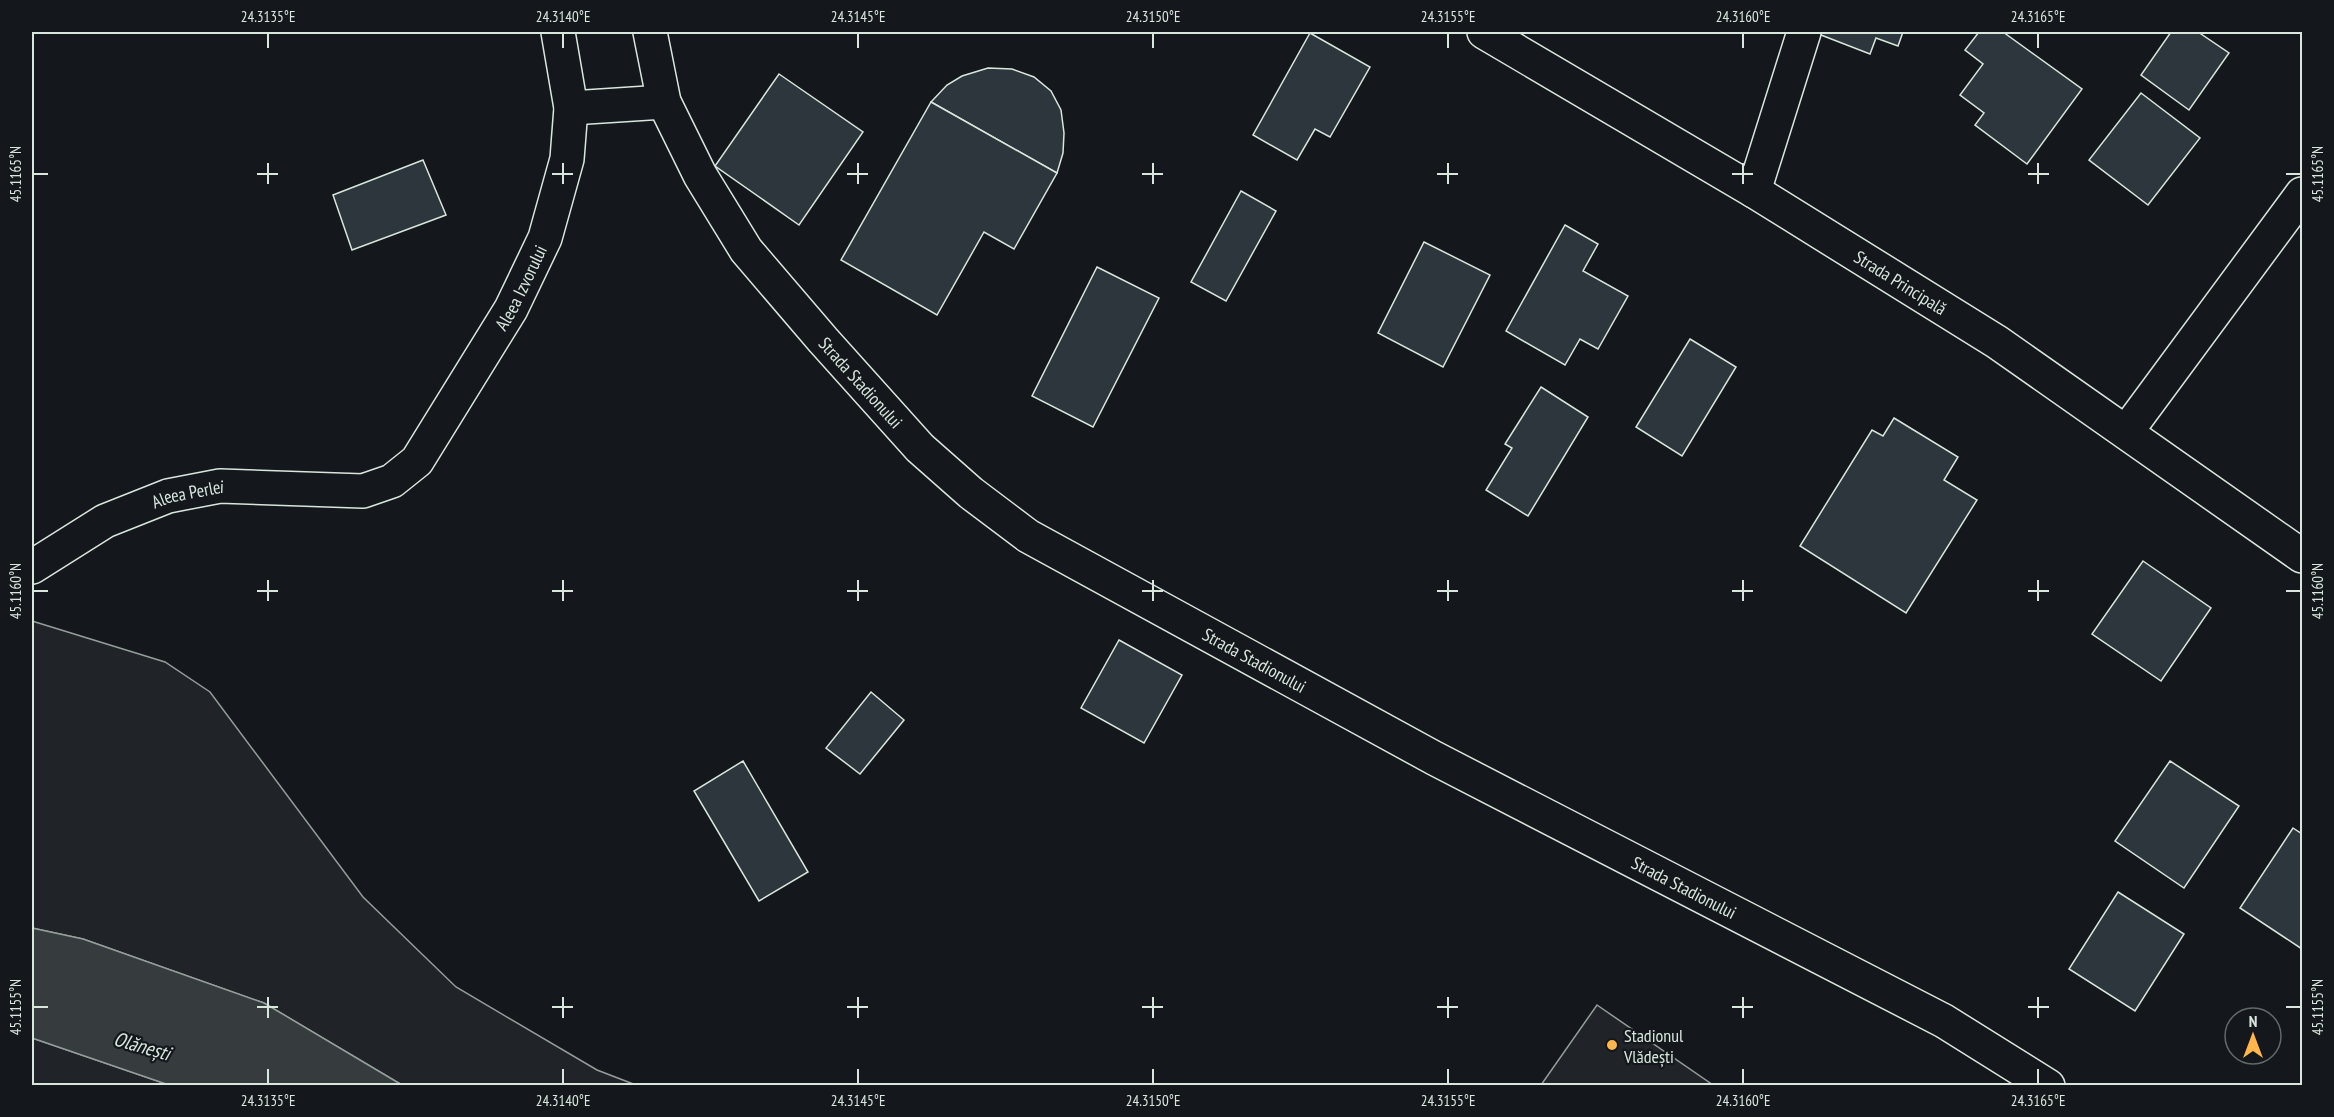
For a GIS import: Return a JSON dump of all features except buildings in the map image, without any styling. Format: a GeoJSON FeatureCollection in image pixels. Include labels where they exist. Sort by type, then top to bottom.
{"type":"FeatureCollection","features":[{"type":"Feature","properties":{"kind":"street","name":"Aleea Izvorului"},"geometry":{"type":"LineString","coordinates":[[363,490],[392,481],[417,460],[511,309],[545,238],[567,159],[571,108],[558,32]]}},
{"type":"Feature","properties":{"kind":"street","name":"Strada Stadionului"},"geometry":{"type":"LineString","coordinates":[[650,32],[664,102],[700,176],[754,259],[920,448],[971,493],[1028,536],[1434,758],[1944,1022],[2048,1086]]}},
{"type":"Feature","properties":{"kind":"street","name":"Strada Principală"},"geometry":{"type":"LineString","coordinates":[[1484,32],[1754,191],[1997,342],[2127,431],[2302,556]]}},
{"type":"Feature","properties":{"kind":"street"},"geometry":{"type":"LineString","coordinates":[[1754,191],[1804,32]]}},
{"type":"Feature","properties":{"kind":"street"},"geometry":{"type":"LineString","coordinates":[[571,108],[664,102]]}},
{"type":"Feature","properties":{"kind":"street"},"geometry":{"type":"LineString","coordinates":[[2127,431],[2302,194]]}},
{"type":"Feature","properties":{"kind":"street","name":"Aleea Perlei"},"geometry":{"type":"LineString","coordinates":[[32,567],[105,520],[168,495],[220,486],[363,490]]}},
{"type":"Feature","properties":{"kind":"shaded area"},"geometry":{"type":"Polygon","coordinates":[[[32,621],[165,662],[210,692],[363,897],[456,987],[597,1070],[636,1085],[402,1085],[264,1003],[83,939],[32,928],[32,621]]]}},
{"type":"Feature","properties":{"kind":"shaded area","name":"Stadionul Vlădești"},"geometry":{"type":"Polygon","coordinates":[[[1597,1005],[1713,1085],[1541,1085],[1597,1005]]]}},
{"type":"Feature","properties":{"kind":"shaded area"},"geometry":{"type":"Polygon","coordinates":[[[32,1038],[169,1085],[32,1085],[32,1038]]]}},
{"type":"Feature","properties":{"kind":"water","name":"Olănești"},"geometry":{"type":"Polygon","coordinates":[[[32,928],[83,939],[264,1003],[402,1085],[169,1085],[32,1038],[32,928]]]}},
{"type":"Feature","properties":{"kind":"place","name":"Stadionul Vlădești"},"geometry":{"type":"Point","coordinates":[1612,1045]}}]}
